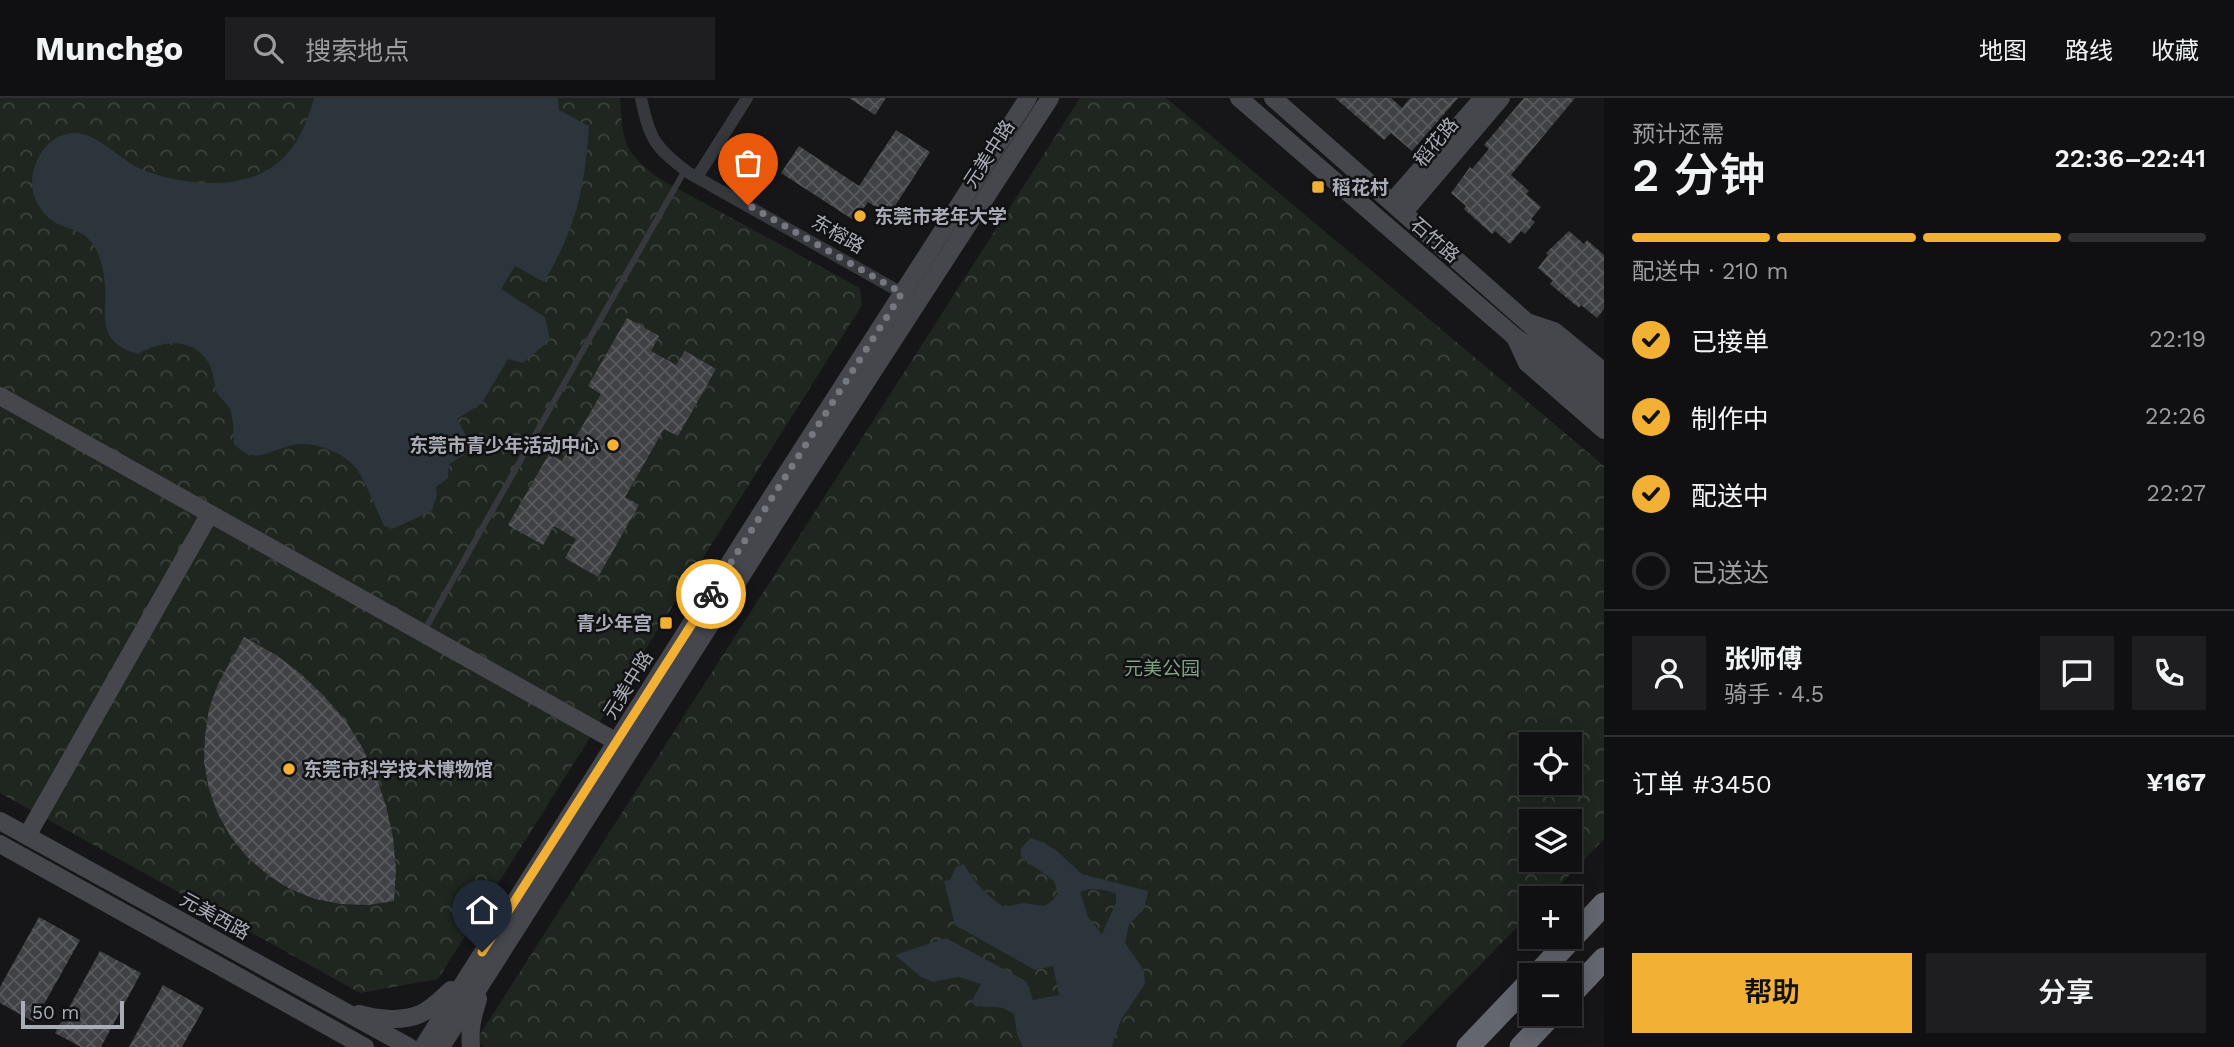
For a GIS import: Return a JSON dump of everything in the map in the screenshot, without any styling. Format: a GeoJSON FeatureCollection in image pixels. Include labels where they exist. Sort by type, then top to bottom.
{"type":"FeatureCollection","features":[{"type":"Feature","properties":{"kind":"highway"},"geometry":{"type":"LineString","coordinates":[[1548,963],[1604,904]]}},
{"type":"Feature","properties":{"kind":"highway"},"geometry":{"type":"LineString","coordinates":[[1582,982],[1604,959]]}},
{"type":"Feature","properties":{"kind":"highway"},"geometry":{"type":"LineString","coordinates":[[1468,1047],[1519,994]]}},
{"type":"Feature","properties":{"kind":"highway"},"geometry":{"type":"LineString","coordinates":[[1521,1047],[1541,1026]]}},
{"type":"Feature","properties":{"kind":"street","name":"东榕路"},"geometry":{"type":"LineString","coordinates":[[641,98],[646,124],[654,144],[668,158],[902,293]]}},
{"type":"Feature","properties":{"kind":"street"},"geometry":{"type":"LineString","coordinates":[[697,177],[747,98]]}},
{"type":"Feature","properties":{"kind":"street","name":"元美中路"},"geometry":{"type":"LineString","coordinates":[[423,1047],[477,976],[624,746],[902,293],[1028,98]]}},
{"type":"Feature","properties":{"kind":"street","name":"元美中路"},"geometry":{"type":"LineString","coordinates":[[624,746],[789,501],[1050,98]]}},
{"type":"Feature","properties":{"kind":"street","name":"石竹路"},"geometry":{"type":"LineString","coordinates":[[1239,98],[1604,411]]}},
{"type":"Feature","properties":{"kind":"street","name":"石竹路"},"geometry":{"type":"LineString","coordinates":[[1273,98],[1604,390]]}},
{"type":"Feature","properties":{"kind":"street","name":"稻花路"},"geometry":{"type":"LineString","coordinates":[[1398,207],[1483,98]]}},
{"type":"Feature","properties":{"kind":"street","name":"稻花路"},"geometry":{"type":"LineString","coordinates":[[1398,207],[1501,98]]}},
{"type":"Feature","properties":{"kind":"street"},"geometry":{"type":"LineString","coordinates":[[1527,322],[1554,331],[1604,372]]}},
{"type":"Feature","properties":{"kind":"street"},"geometry":{"type":"LineString","coordinates":[[1515,337],[1527,363],[1604,430]]}},
{"type":"Feature","properties":{"kind":"street"},"geometry":{"type":"LineString","coordinates":[[0,396],[624,746]]}},
{"type":"Feature","properties":{"kind":"street"},"geometry":{"type":"LineString","coordinates":[[27,836],[209,515]]}},
{"type":"Feature","properties":{"kind":"street","name":"元美西路"},"geometry":{"type":"LineString","coordinates":[[0,821],[409,1047]]}},
{"type":"Feature","properties":{"kind":"street"},"geometry":{"type":"LineString","coordinates":[[0,844],[348,1041],[365,1047]]}},
{"type":"Feature","properties":{"kind":"street"},"geometry":{"type":"LineString","coordinates":[[341,1009],[371,1018],[419,1015],[477,976]]}},
{"type":"Feature","properties":{"kind":"street"},"geometry":{"type":"LineString","coordinates":[[471,1047],[477,976]]}},
{"type":"Feature","properties":{"kind":"street","name":"元美中路"},"geometry":{"type":"LineString","coordinates":[[441,1047],[477,976]]}},
{"type":"Feature","properties":{"kind":"lane"},"geometry":{"type":"LineString","coordinates":[[423,633],[685,170]]}},
{"type":"Feature","properties":{"kind":"green space"},"geometry":{"type":"Polygon","coordinates":[[[0,98],[620,98],[622,126],[627,145],[639,161],[660,179],[860,288],[862,305],[438,979],[360,993],[0,793],[0,98]]]}},
{"type":"Feature","properties":{"kind":"green space","name":"元美公园"},"geometry":{"type":"Polygon","coordinates":[[[1080,98],[1166,98],[1604,466],[1604,839],[1582,862],[1582,809],[1519,809],[1519,872],[1572,872],[1559,886],[1519,886],[1519,925],[1400,1047],[485,1047],[475,1042],[1080,98]]]}},
{"type":"Feature","properties":{"kind":"shaded area"},"geometry":{"type":"Polygon","coordinates":[[[314,98],[558,98],[559,110],[589,126],[585,169],[577,207],[555,263],[544,282],[515,266],[501,289],[545,317],[550,340],[523,363],[508,359],[482,403],[457,419],[471,445],[464,455],[449,464],[448,478],[436,487],[437,495],[432,511],[392,529],[384,526],[358,471],[336,453],[317,446],[298,444],[255,455],[248,454],[234,444],[231,411],[217,392],[209,364],[195,349],[176,343],[157,346],[138,354],[114,341],[106,324],[104,277],[96,248],[84,235],[49,218],[37,202],[33,189],[35,165],[44,148],[59,137],[77,133],[94,138],[141,169],[177,180],[217,183],[255,176],[272,167],[291,149],[303,128],[314,98]]]}},
{"type":"Feature","properties":{"kind":"shaded area"},"geometry":{"type":"Polygon","coordinates":[[[1030,838],[1043,842],[1082,874],[1148,891],[1145,907],[1129,925],[1125,943],[1144,970],[1145,984],[1121,1020],[1112,1047],[1023,1047],[1017,1034],[1014,1014],[1002,1008],[982,1007],[971,1002],[981,984],[959,977],[933,982],[921,977],[895,955],[946,938],[1026,981],[1033,1000],[1059,995],[1053,966],[1035,970],[955,925],[944,881],[950,880],[956,867],[964,864],[981,888],[1004,907],[1024,903],[1044,906],[1053,900],[1058,893],[1054,881],[1021,857],[1021,848],[1030,838]],[[1090,889],[1080,892],[1088,917],[1102,934],[1116,903],[1116,894],[1090,889]]]}},
{"type":"Feature","properties":{"kind":"building"},"geometry":{"type":"Polygon","coordinates":[[[849,98],[886,98],[875,115],[849,98]]]}},
{"type":"Feature","properties":{"kind":"building"},"geometry":{"type":"Polygon","coordinates":[[[1335,98],[1391,98],[1402,108],[1410,98],[1458,98],[1412,151],[1391,133],[1384,140],[1335,98]]]}},
{"type":"Feature","properties":{"kind":"building"},"geometry":{"type":"Polygon","coordinates":[[[1524,98],[1575,98],[1511,175],[1529,191],[1526,194],[1541,207],[1531,219],[1535,222],[1525,234],[1521,231],[1510,244],[1495,231],[1492,234],[1464,209],[1466,206],[1451,193],[1470,167],[1472,169],[1489,149],[1484,145],[1524,98]]]}},
{"type":"Feature","properties":{"kind":"building"},"geometry":{"type":"Polygon","coordinates":[[[896,130],[930,152],[889,215],[868,202],[855,221],[781,173],[799,146],[859,186],[896,130]]]}},
{"type":"Feature","properties":{"kind":"building"},"geometry":{"type":"Polygon","coordinates":[[[1569,231],[1584,244],[1587,240],[1604,255],[1604,309],[1597,318],[1581,305],[1579,308],[1550,284],[1553,281],[1538,268],[1548,255],[1546,253],[1569,231]]]}},
{"type":"Feature","properties":{"kind":"building","name":"东莞市青少年活动中心"},"geometry":{"type":"Polygon","coordinates":[[[627,318],[659,336],[651,351],[676,365],[685,351],[716,369],[678,436],[664,429],[625,497],[639,505],[598,577],[565,558],[576,539],[554,526],[543,545],[508,525],[549,454],[562,461],[601,394],[588,386],[627,318]]]}},
{"type":"Feature","properties":{"kind":"building","name":"东莞市科学技术博物馆"},"geometry":{"type":"Polygon","coordinates":[[[244,637],[276,655],[301,674],[345,720],[362,747],[376,776],[393,838],[396,869],[394,901],[368,905],[315,899],[290,889],[268,875],[248,858],[231,837],[218,814],[209,789],[204,762],[205,736],[209,709],[218,684],[244,637]]]}},
{"type":"Feature","properties":{"kind":"building"},"geometry":{"type":"Polygon","coordinates":[[[39,917],[80,940],[34,1022],[0,1003],[0,987],[39,917]]]}},
{"type":"Feature","properties":{"kind":"building"},"geometry":{"type":"Polygon","coordinates":[[[100,951],[141,973],[101,1047],[81,1047],[55,1033],[100,951]]]}},
{"type":"Feature","properties":{"kind":"building"},"geometry":{"type":"Polygon","coordinates":[[[163,985],[204,1008],[182,1047],[129,1047],[163,985]]]}},
{"type":"Feature","properties":{"kind":"way so far"},"geometry":{"type":"LineString","coordinates":[[711,594],[902,293],[748,205]]}},
{"type":"Feature","properties":{"kind":"place","name":"稻花村"},"geometry":{"type":"Point","coordinates":[1318,187]}},
{"type":"Feature","properties":{"kind":"place","name":"东莞市老年大学"},"geometry":{"type":"Point","coordinates":[860,216]}},
{"type":"Feature","properties":{"kind":"place","name":"东莞市青少年活动中心"},"geometry":{"type":"Point","coordinates":[613,445]}},
{"type":"Feature","properties":{"kind":"place","name":"青少年宫"},"geometry":{"type":"Point","coordinates":[666,623]}},
{"type":"Feature","properties":{"kind":"place","name":"东莞市科学技术博物馆"},"geometry":{"type":"Point","coordinates":[289,769]}},
{"type":"Feature","properties":{"kind":"route"},"geometry":{"type":"LineString","coordinates":[[482,952],[711,594]]}}]}
